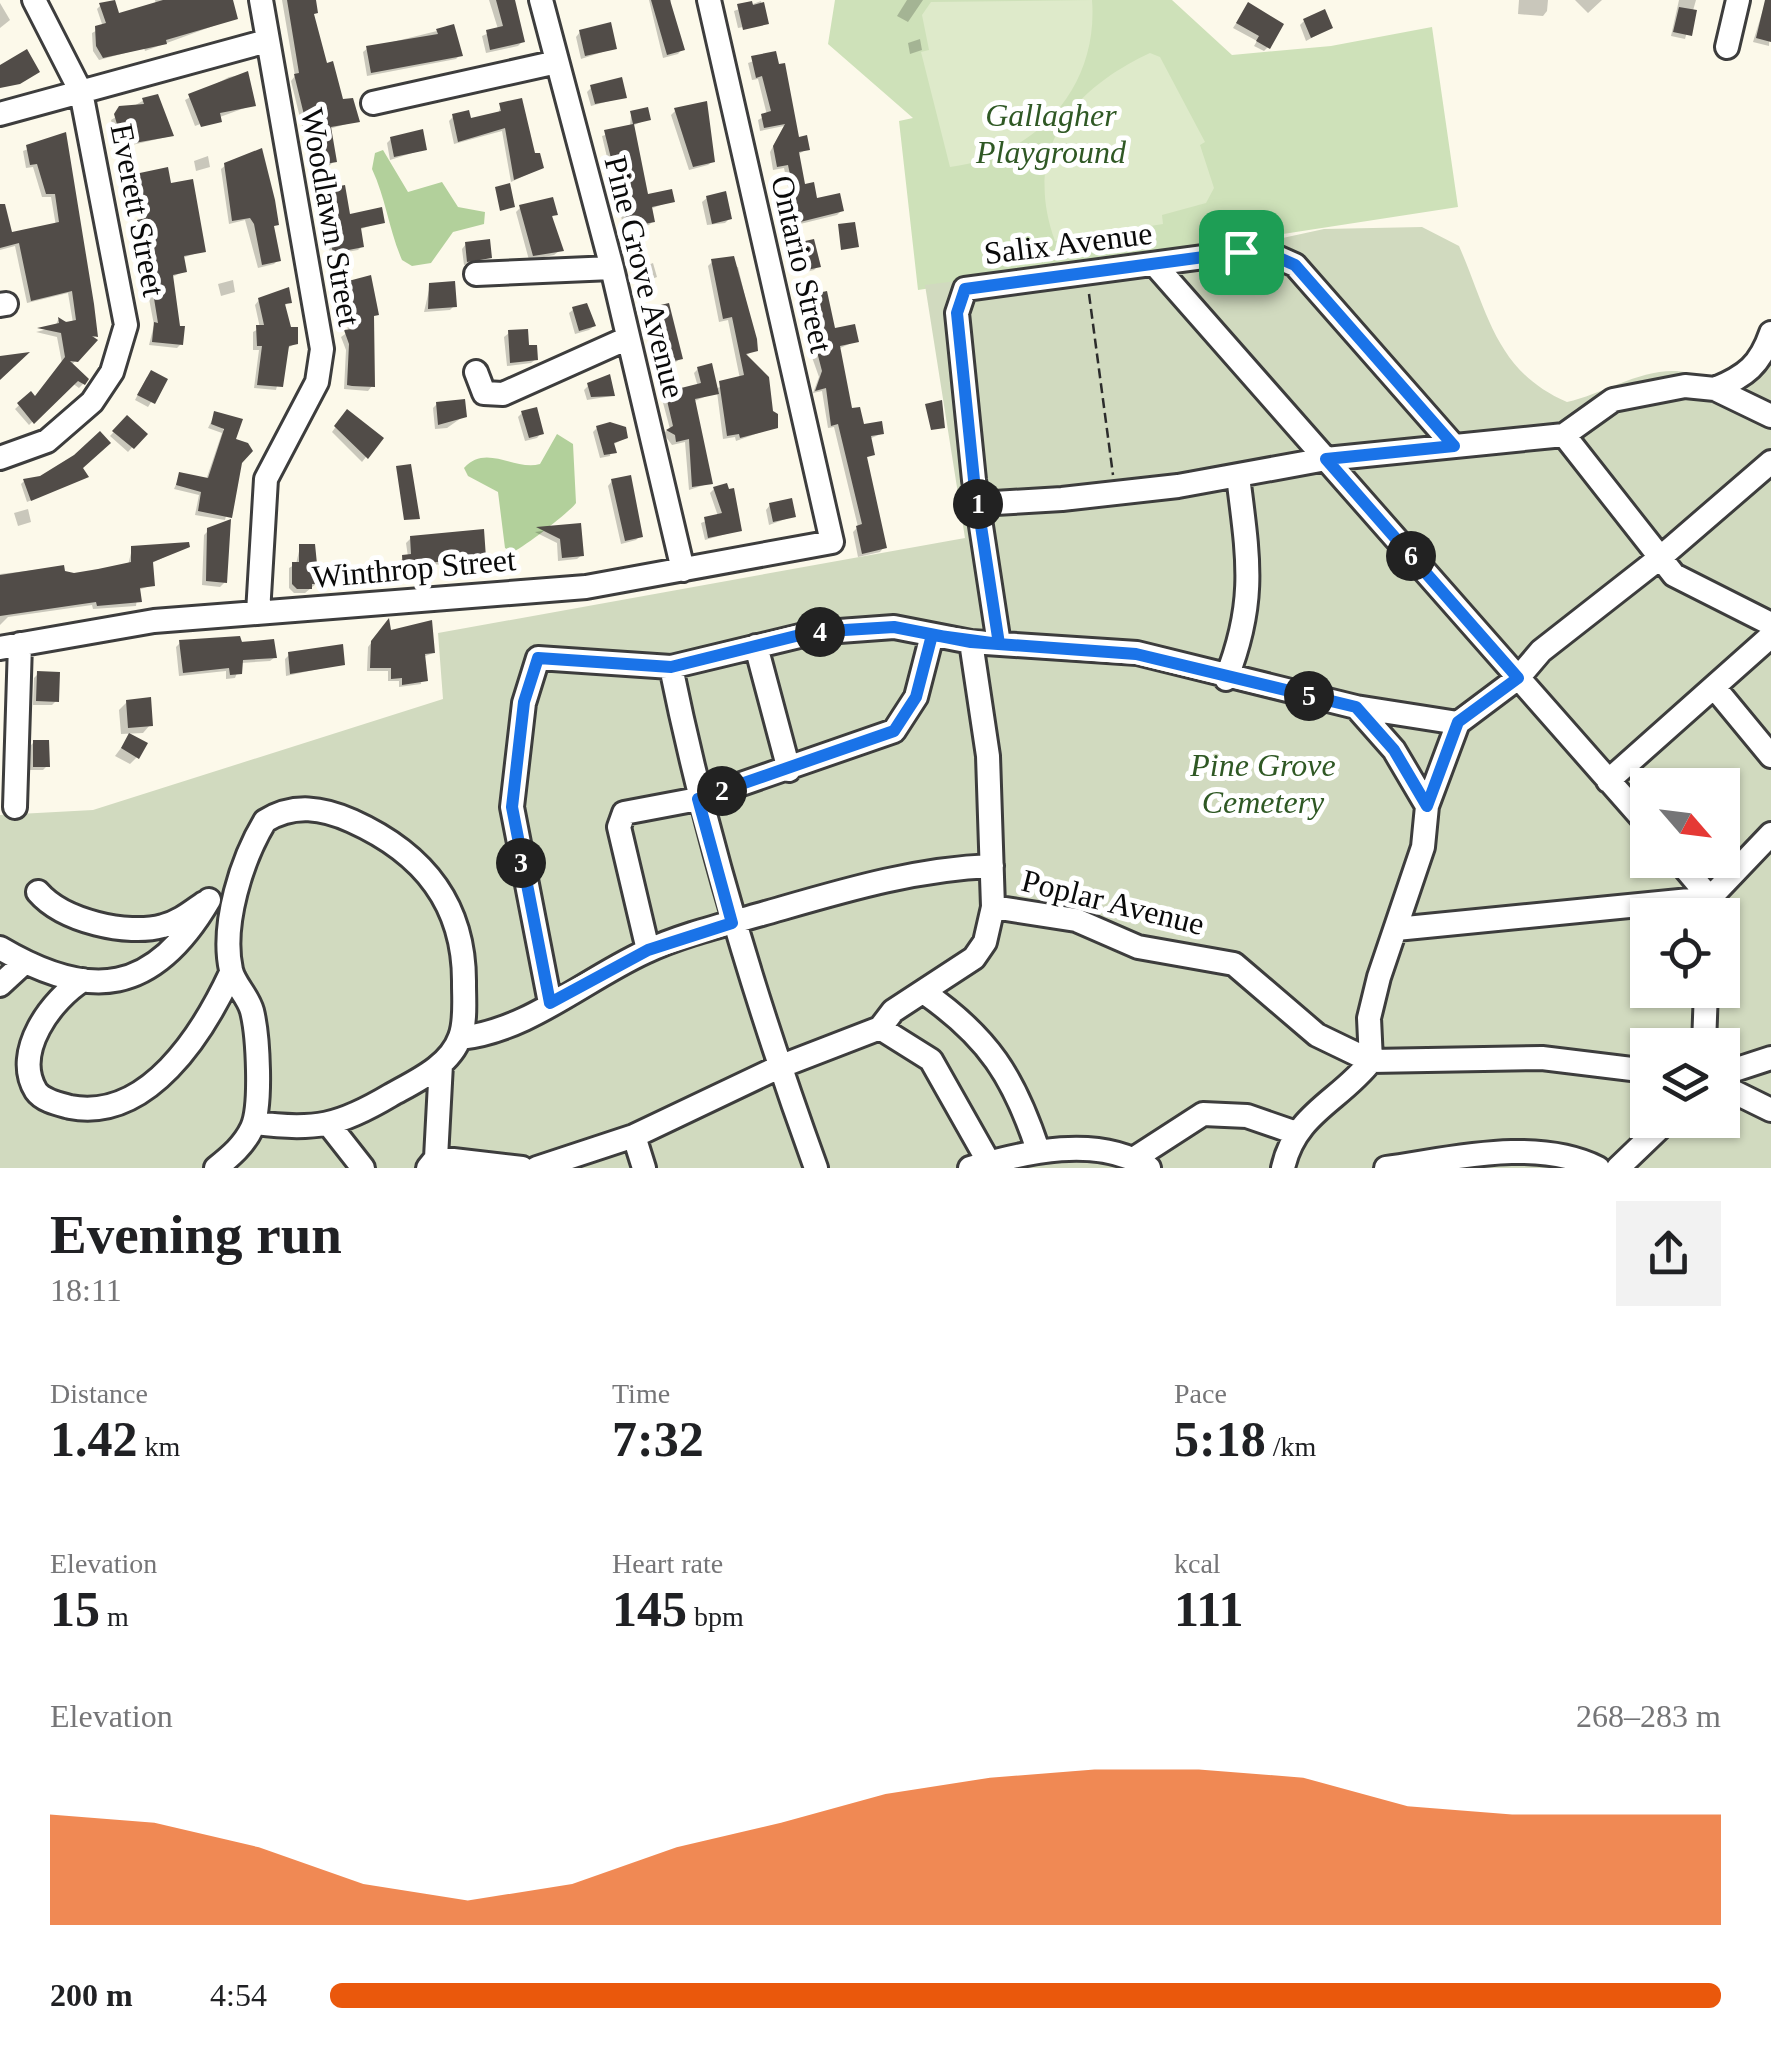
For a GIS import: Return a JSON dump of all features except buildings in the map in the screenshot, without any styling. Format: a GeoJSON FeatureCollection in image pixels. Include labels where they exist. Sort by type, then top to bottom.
{"type":"FeatureCollection","features":[{"type":"Feature","properties":{"kind":"street","name":"Everett Street"},"geometry":{"type":"LineString","coordinates":[[0,458],[39,446],[81,414],[106,383],[124,341],[122,291],[82,92],[34,0]]}},
{"type":"Feature","properties":{"kind":"street","name":"Woodlawn Street"},"geometry":{"type":"LineString","coordinates":[[258,613],[266,479],[317,382],[322,349],[261,0]]}},
{"type":"Feature","properties":{"kind":"street","name":"Pine Grove Avenue"},"geometry":{"type":"LineString","coordinates":[[542,0],[612,268],[683,570]]}},
{"type":"Feature","properties":{"kind":"street","name":"Ontario Street"},"geometry":{"type":"LineString","coordinates":[[710,0],[832,542]]}},
{"type":"Feature","properties":{"kind":"street"},"geometry":{"type":"LineString","coordinates":[[1726,47],[1738,0]]}},
{"type":"Feature","properties":{"kind":"street"},"geometry":{"type":"LineString","coordinates":[[0,114],[267,41]]}},
{"type":"Feature","properties":{"kind":"street"},"geometry":{"type":"LineString","coordinates":[[374,102],[557,62]]}},
{"type":"Feature","properties":{"kind":"street","name":"Salix Avenue"},"geometry":{"type":"LineString","coordinates":[[999,644],[978,504],[959,296],[965,289],[1241,252],[1284,257],[1454,446]]}},
{"type":"Feature","properties":{"kind":"street"},"geometry":{"type":"LineString","coordinates":[[1156,266],[1630,805]]}},
{"type":"Feature","properties":{"kind":"street"},"geometry":{"type":"LineString","coordinates":[[476,274],[612,268]]}},
{"type":"Feature","properties":{"kind":"street"},"geometry":{"type":"LineString","coordinates":[[1715,390],[1744,376],[1762,358],[1771,332]]}},
{"type":"Feature","properties":{"kind":"street"},"geometry":{"type":"LineString","coordinates":[[476,372],[484,392],[503,394],[628,338]]}},
{"type":"Feature","properties":{"kind":"street"},"geometry":{"type":"LineString","coordinates":[[978,504],[1114,493],[1326,459],[1564,435],[1613,400],[1685,386],[1715,390],[1771,416]]}},
{"type":"Feature","properties":{"kind":"street"},"geometry":{"type":"LineString","coordinates":[[1564,435],[1674,575],[1771,624]]}},
{"type":"Feature","properties":{"kind":"street"},"geometry":{"type":"LineString","coordinates":[[1283,1168],[1296,1133],[1356,1080],[1371,1060],[1369,1018],[1424,848],[1427,806],[1458,722],[1518,678],[1541,651],[1661,558],[1771,462]]}},
{"type":"Feature","properties":{"kind":"street"},"geometry":{"type":"LineString","coordinates":[[1226,679],[1249,608],[1249,566],[1238,476]]}},
{"type":"Feature","properties":{"kind":"street","name":"Winthrop Street"},"geometry":{"type":"LineString","coordinates":[[10,646],[131,624],[564,589],[832,542]]}},
{"type":"Feature","properties":{"kind":"street"},"geometry":{"type":"LineString","coordinates":[[550,1003],[512,807],[532,667],[538,658],[671,667],[857,627],[894,627],[971,642],[1136,654],[1226,679],[1356,707],[1458,722]]}},
{"type":"Feature","properties":{"kind":"street"},"geometry":{"type":"LineString","coordinates":[[648,950],[619,819],[641,808],[698,799],[789,770],[894,731],[916,697],[932,635]]}},
{"type":"Feature","properties":{"kind":"street"},"geometry":{"type":"LineString","coordinates":[[1608,781],[1771,636]]}},
{"type":"Feature","properties":{"kind":"street"},"geometry":{"type":"LineString","coordinates":[[971,642],[988,756],[993,906]]}},
{"type":"Feature","properties":{"kind":"street"},"geometry":{"type":"LineString","coordinates":[[10,646],[14,808]]}},
{"type":"Feature","properties":{"kind":"street"},"geometry":{"type":"LineString","coordinates":[[756,646],[789,770]]}},
{"type":"Feature","properties":{"kind":"street"},"geometry":{"type":"LineString","coordinates":[[671,667],[698,799],[732,923],[816,1168]]}},
{"type":"Feature","properties":{"kind":"street"},"geometry":{"type":"LineString","coordinates":[[1714,687],[1771,756]]}},
{"type":"Feature","properties":{"kind":"street"},"geometry":{"type":"LineString","coordinates":[[1356,707],[1394,750],[1427,806]]}},
{"type":"Feature","properties":{"kind":"street"},"geometry":{"type":"LineString","coordinates":[[216,1168],[242,1146],[254,1123],[252,1010],[231,973],[230,931],[239,888],[265,820],[294,809],[316,808],[346,818],[405,850],[444,892],[455,915],[464,964],[460,1038],[442,1064],[330,1126],[254,1123]]}},
{"type":"Feature","properties":{"kind":"street"},"geometry":{"type":"LineString","coordinates":[[1718,898],[1771,834]]}},
{"type":"Feature","properties":{"kind":"street"},"geometry":{"type":"LineString","coordinates":[[460,1038],[490,1035],[648,950],[904,874],[992,866]]}},
{"type":"Feature","properties":{"kind":"street"},"geometry":{"type":"LineString","coordinates":[[38,892],[61,911],[140,929],[178,921],[209,900],[239,888]]}},
{"type":"Feature","properties":{"kind":"street"},"geometry":{"type":"LineString","coordinates":[[0,948],[59,978],[130,976],[155,968],[190,932],[209,900]]}},
{"type":"Feature","properties":{"kind":"street","name":"Poplar Avenue"},"geometry":{"type":"LineString","coordinates":[[537,1168],[634,1136],[780,1067],[880,1028],[894,1011],[974,958],[992,926],[993,906],[1076,920],[1138,947],[1234,964],[1317,1035],[1371,1060]]}},
{"type":"Feature","properties":{"kind":"street"},"geometry":{"type":"LineString","coordinates":[[1396,930],[1630,913]]}},
{"type":"Feature","properties":{"kind":"street"},"geometry":{"type":"LineString","coordinates":[[0,985],[25,962]]}},
{"type":"Feature","properties":{"kind":"street"},"geometry":{"type":"LineString","coordinates":[[83,980],[63,992],[46,1014],[32,1046],[31,1068],[34,1089],[41,1096],[57,1104],[100,1109],[134,1097],[174,1061],[205,1022],[231,973]]}},
{"type":"Feature","properties":{"kind":"street"},"geometry":{"type":"LineString","coordinates":[[925,993],[968,1023],[995,1054],[1038,1150]]}},
{"type":"Feature","properties":{"kind":"street"},"geometry":{"type":"LineString","coordinates":[[880,1028],[931,1060],[984,1166],[1038,1150],[1063,1148],[1142,1163],[1204,1114],[1247,1116],[1296,1133]]}},
{"type":"Feature","properties":{"kind":"street"},"geometry":{"type":"LineString","coordinates":[[1371,1060],[1542,1058],[1630,1068]]}},
{"type":"Feature","properties":{"kind":"street"},"geometry":{"type":"LineString","coordinates":[[1740,1068],[1771,1058]]}},
{"type":"Feature","properties":{"kind":"street"},"geometry":{"type":"LineString","coordinates":[[442,1064],[432,1163],[522,1168]]}},
{"type":"Feature","properties":{"kind":"street"},"geometry":{"type":"LineString","coordinates":[[1740,1095],[1771,1110]]}},
{"type":"Feature","properties":{"kind":"street"},"geometry":{"type":"LineString","coordinates":[[330,1126],[363,1168]]}},
{"type":"Feature","properties":{"kind":"street"},"geometry":{"type":"LineString","coordinates":[[634,1136],[644,1168]]}},
{"type":"Feature","properties":{"kind":"street"},"geometry":{"type":"LineString","coordinates":[[1618,1168],[1649,1138]]}},
{"type":"Feature","properties":{"kind":"street"},"geometry":{"type":"LineString","coordinates":[[1386,1168],[1526,1154],[1562,1155],[1598,1168]]}},
{"type":"Feature","properties":{"kind":"path"},"geometry":{"type":"LineString","coordinates":[[1086,273],[1114,493]]}},
{"type":"Feature","properties":{"kind":"green space","name":"Gallagher Playground"},"geometry":{"type":"Polygon","coordinates":[[[835,0],[1172,0],[1232,55],[1331,46],[1432,27],[1458,207],[918,290],[899,121],[913,118],[828,44],[835,0]]]}},
{"type":"Feature","properties":{"kind":"green space"},"geometry":{"type":"Polygon","coordinates":[[[1092,0],[1085,62],[1056,113],[1009,149],[981,161],[950,167],[921,52],[929,50],[922,15],[931,2],[1092,0]]]}},
{"type":"Feature","properties":{"kind":"green space"},"geometry":{"type":"Polygon","coordinates":[[[1150,53],[1160,57],[1205,142],[1200,145],[1214,188],[1206,203],[1162,215],[1163,224],[1055,241],[1046,208],[1045,178],[1060,127],[1097,85],[1150,53]]]}},
{"type":"Feature","properties":{"kind":"green space"},"geometry":{"type":"Polygon","coordinates":[[[383,150],[408,192],[442,182],[458,207],[485,212],[484,224],[453,232],[431,263],[412,266],[402,260],[372,169],[375,153],[383,150]]]}},
{"type":"Feature","properties":{"kind":"green space","name":"Pine Grove Cemetery"},"geometry":{"type":"Polygon","coordinates":[[[1422,227],[1459,246],[1487,316],[1509,356],[1524,374],[1567,402],[1663,371],[1725,383],[1748,365],[1771,323],[1771,1168],[0,1168],[0,815],[93,810],[443,699],[438,633],[965,538],[925,285],[1264,242],[1324,229],[1422,227]]]}},
{"type":"Feature","properties":{"kind":"green space"},"geometry":{"type":"Polygon","coordinates":[[[557,434],[573,444],[576,503],[512,552],[505,548],[498,492],[468,476],[464,468],[482,458],[540,464],[557,434]]]}},
{"type":"Feature","properties":{"kind":"route"},"geometry":{"type":"LineString","coordinates":[[1241,252],[965,289],[959,296],[957,313],[974,480],[999,644],[932,635],[916,697],[894,731],[698,799],[732,923],[648,950],[550,1003],[512,807],[524,702],[538,658],[620,667],[671,667],[812,632],[857,627],[894,627],[932,635],[971,642],[999,644],[1088,647],[1136,654],[1226,679],[1356,707],[1394,750],[1427,806],[1458,722],[1518,678],[1326,459],[1454,446],[1295,265],[1268,253],[1241,252]]}}]}
